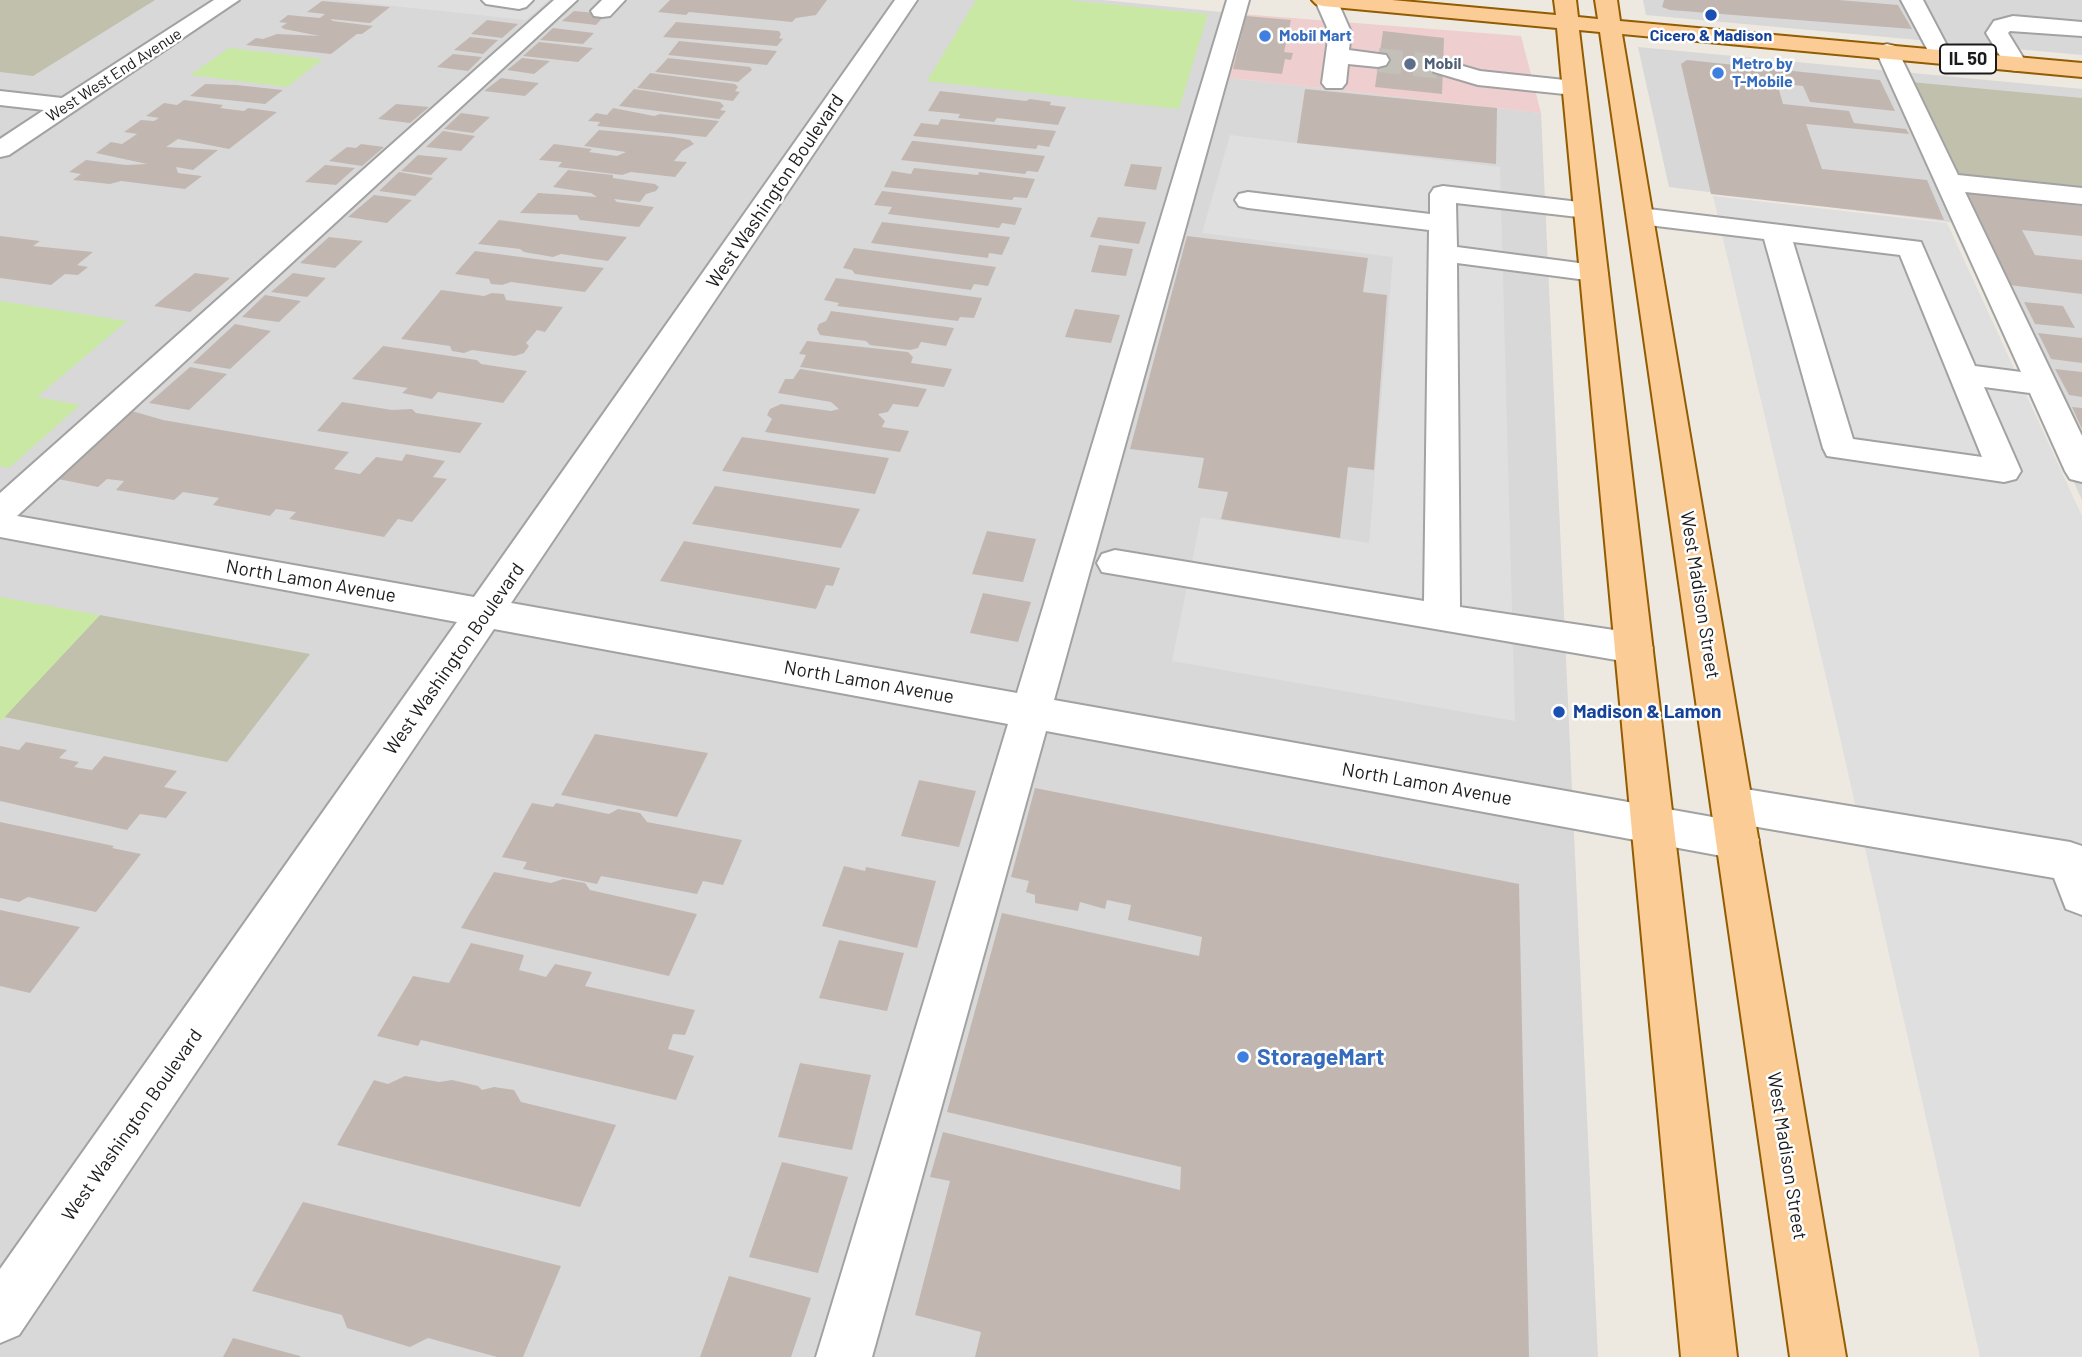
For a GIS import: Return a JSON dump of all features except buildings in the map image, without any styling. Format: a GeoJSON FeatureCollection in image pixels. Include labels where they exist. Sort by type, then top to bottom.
{"type":"FeatureCollection","features":[{"type":"Feature","properties":{"kind":"main road","name":"IL 50"},"geometry":{"type":"LineString","coordinates":[[1324,0],[1571,15],[1610,26],[2082,70]]}},
{"type":"Feature","properties":{"kind":"main road","name":"West Madison Street"},"geometry":{"type":"LineString","coordinates":[[1606,0],[1818,1357]]}},
{"type":"Feature","properties":{"kind":"main road"},"geometry":{"type":"LineString","coordinates":[[1571,15],[1574,88],[1709,1357]]}},
{"type":"Feature","properties":{"kind":"street","name":"West West End Avenue"},"geometry":{"type":"LineString","coordinates":[[0,150],[228,0]]}},
{"type":"Feature","properties":{"kind":"street"},"geometry":{"type":"LineString","coordinates":[[493,0],[519,3],[522,0]]}},
{"type":"Feature","properties":{"kind":"street"},"geometry":{"type":"LineString","coordinates":[[0,512],[566,0]]}},
{"type":"Feature","properties":{"kind":"street","name":"West Washington Boulevard"},"geometry":{"type":"LineString","coordinates":[[0,1316],[906,0]]}},
{"type":"Feature","properties":{"kind":"street"},"geometry":{"type":"LineString","coordinates":[[844,1357],[1238,0]]}},
{"type":"Feature","properties":{"kind":"street"},"geometry":{"type":"LineString","coordinates":[[1324,0],[1340,32],[1334,83]]}},
{"type":"Feature","properties":{"kind":"street"},"geometry":{"type":"LineString","coordinates":[[1912,0],[1942,57]]}},
{"type":"Feature","properties":{"kind":"street"},"geometry":{"type":"LineString","coordinates":[[2016,64],[1997,33],[2002,26],[2013,23],[2082,29]]}},
{"type":"Feature","properties":{"kind":"street"},"geometry":{"type":"LineString","coordinates":[[1887,51],[2082,471]]}},
{"type":"Feature","properties":{"kind":"street"},"geometry":{"type":"LineString","coordinates":[[1338,56],[1378,60]]}},
{"type":"Feature","properties":{"kind":"street"},"geometry":{"type":"LineString","coordinates":[[1443,67],[1478,78],[1574,88]]}},
{"type":"Feature","properties":{"kind":"street"},"geometry":{"type":"LineString","coordinates":[[0,98],[67,106]]}},
{"type":"Feature","properties":{"kind":"street"},"geometry":{"type":"LineString","coordinates":[[1947,182],[2082,196]]}},
{"type":"Feature","properties":{"kind":"street"},"geometry":{"type":"LineString","coordinates":[[1442,618],[1443,194],[1587,210]]}},
{"type":"Feature","properties":{"kind":"street"},"geometry":{"type":"LineString","coordinates":[[1248,200],[1594,273]]}},
{"type":"Feature","properties":{"kind":"street"},"geometry":{"type":"LineString","coordinates":[[1640,216],[1776,232],[1911,248],[2004,471],[1839,448],[1776,232]]}},
{"type":"Feature","properties":{"kind":"street"},"geometry":{"type":"LineString","coordinates":[[1964,374],[2042,385]]}},
{"type":"Feature","properties":{"kind":"street","name":"North Lamon Avenue"},"geometry":{"type":"LineString","coordinates":[[0,524],[1652,825],[1735,823],[2070,861],[2082,895]]}},
{"type":"Feature","properties":{"kind":"street"},"geometry":{"type":"LineString","coordinates":[[1115,563],[1634,648]]}},
{"type":"Feature","properties":{"kind":"shaded area"},"geometry":{"type":"Polygon","coordinates":[[[0,0],[1103,0],[1241,14],[1222,77],[1541,113],[1598,1357],[0,1357],[0,0]]]}},
{"type":"Feature","properties":{"kind":"shaded area"},"geometry":{"type":"Polygon","coordinates":[[[0,0],[155,0],[33,76],[0,72],[0,0]]]}},
{"type":"Feature","properties":{"kind":"shaded area"},"geometry":{"type":"Polygon","coordinates":[[[338,0],[549,0],[526,20],[338,0]]]}},
{"type":"Feature","properties":{"kind":"shaded area"},"geometry":{"type":"Polygon","coordinates":[[[1643,0],[2082,0],[2082,55],[1646,15],[1643,0]]]}},
{"type":"Feature","properties":{"kind":"shaded area"},"geometry":{"type":"Polygon","coordinates":[[[1241,14],[1521,36],[1541,113],[1222,77],[1241,14]]]}},
{"type":"Feature","properties":{"kind":"shaded area"},"geometry":{"type":"Polygon","coordinates":[[[1638,47],[2082,89],[2082,500],[1957,223],[1669,187],[1638,47]]]}},
{"type":"Feature","properties":{"kind":"shaded area"},"geometry":{"type":"Polygon","coordinates":[[[1900,81],[2082,98],[2082,191],[1944,176],[1900,81]]]}},
{"type":"Feature","properties":{"kind":"shaded area"},"geometry":{"type":"Polygon","coordinates":[[[1230,135],[1500,167],[1515,721],[1172,661],[1201,517],[1369,543],[1393,257],[1202,233],[1230,135]]]}},
{"type":"Feature","properties":{"kind":"shaded area"},"geometry":{"type":"Polygon","coordinates":[[[1713,196],[1947,223],[2082,516],[2082,1357],[1980,1357],[1837,724],[1713,196]]]}},
{"type":"Feature","properties":{"kind":"shaded area"},"geometry":{"type":"Polygon","coordinates":[[[100,615],[310,654],[227,762],[4,717],[100,615]]]}},
{"type":"Feature","properties":{"kind":"green space"},"geometry":{"type":"Polygon","coordinates":[[[976,0],[1066,0],[1208,14],[1179,109],[927,81],[976,0]]]}},
{"type":"Feature","properties":{"kind":"green space"},"geometry":{"type":"Polygon","coordinates":[[[229,48],[323,59],[287,87],[190,75],[229,48]]]}},
{"type":"Feature","properties":{"kind":"green space"},"geometry":{"type":"Polygon","coordinates":[[[0,301],[127,321],[37,397],[80,405],[9,468],[0,466],[0,301]]]}},
{"type":"Feature","properties":{"kind":"green space"},"geometry":{"type":"Polygon","coordinates":[[[0,597],[100,615],[0,722],[0,597]]]}},
{"type":"Feature","properties":{"kind":"tunnel"},"geometry":{"type":"LineString","coordinates":[[1378,60],[1442,67]]}},
{"type":"Feature","properties":{"kind":"place","name":"Cicero & Madison"},"geometry":{"type":"Point","coordinates":[1711,15]}},
{"type":"Feature","properties":{"kind":"place","name":"Mobil Mart"},"geometry":{"type":"Point","coordinates":[1265,36]}},
{"type":"Feature","properties":{"kind":"place","name":"Mobil"},"geometry":{"type":"Point","coordinates":[1410,64]}},
{"type":"Feature","properties":{"kind":"place","name":"Metro by T-Mobile"},"geometry":{"type":"Point","coordinates":[1718,73]}},
{"type":"Feature","properties":{"kind":"place","name":"Madison & Lamon"},"geometry":{"type":"Point","coordinates":[1559,712]}},
{"type":"Feature","properties":{"kind":"place","name":"StorageMart"},"geometry":{"type":"Point","coordinates":[1243,1057]}}]}
